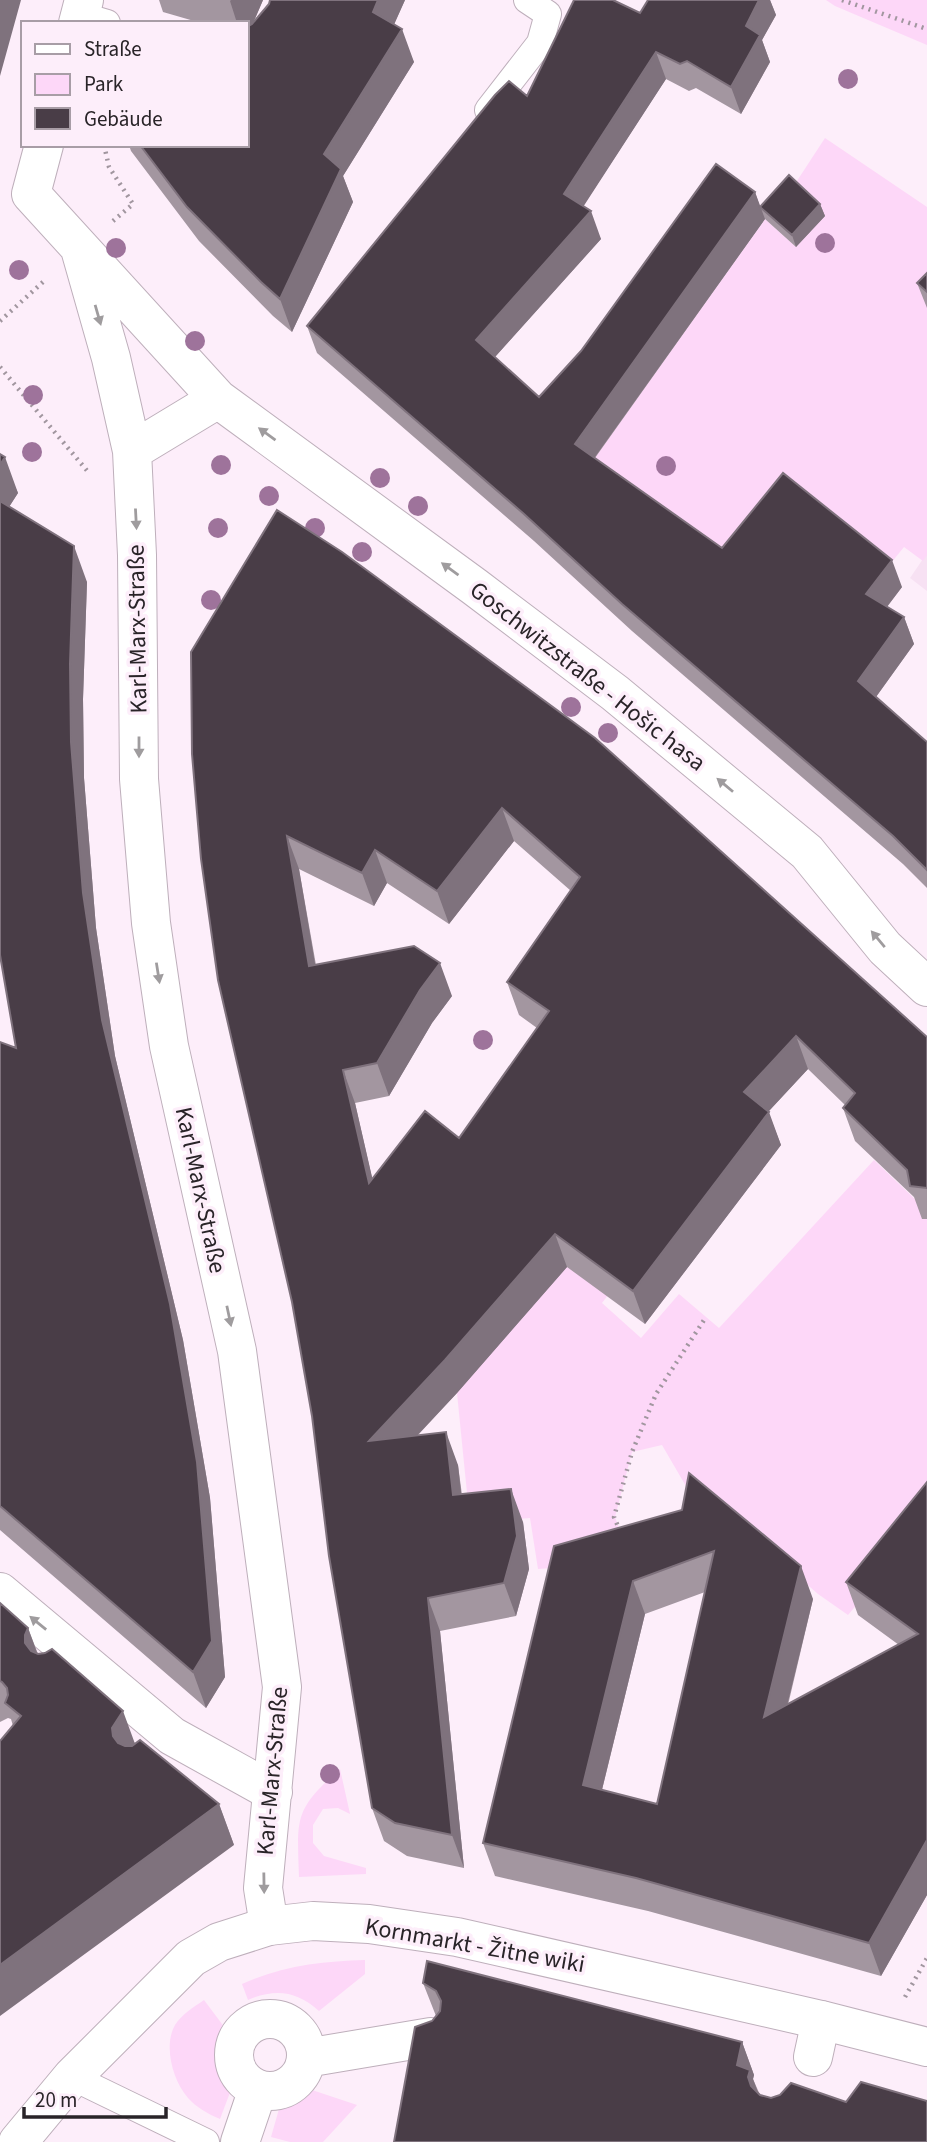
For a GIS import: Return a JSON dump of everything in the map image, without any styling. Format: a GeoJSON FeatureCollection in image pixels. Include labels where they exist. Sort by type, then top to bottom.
{"type":"FeatureCollection","features":[{"type":"Feature","properties":{"kind":"street"},"geometry":{"type":"LineString","coordinates":[[15,195],[43,147]]}},
{"type":"Feature","properties":{"kind":"street","name":"Goschwitzstraße - Hošic hasa"},"geometry":{"type":"LineString","coordinates":[[15,195],[80,249],[218,399],[604,685],[807,852],[885,948],[927,987]]}},
{"type":"Feature","properties":{"kind":"street","name":"Karl-Marx-Straße"},"geometry":{"type":"LineString","coordinates":[[80,249],[111,358],[132,451],[137,555],[139,779],[151,923],[169,1046],[239,1365],[282,1687],[263,1888],[270,1926]]}},
{"type":"Feature","properties":{"kind":"street"},"geometry":{"type":"LineString","coordinates":[[132,451],[218,399]]}},
{"type":"Feature","properties":{"kind":"street"},"geometry":{"type":"LineString","coordinates":[[0,1592],[69,1662],[164,1745],[273,1792]]}},
{"type":"Feature","properties":{"kind":"street","name":"Kornmarkt - Žitne wiki"},"geometry":{"type":"LineString","coordinates":[[18,2142],[72,2077],[191,1958],[219,1942],[270,1926],[313,1921],[369,1924],[457,1937],[821,2020],[927,2047]]}},
{"type":"Feature","properties":{"kind":"street"},"geometry":{"type":"LineString","coordinates":[[268,2018],[292,2025],[306,2045],[304,2069],[290,2086],[269,2092],[258,2089],[247,2083],[239,2074],[234,2062],[233,2049],[237,2038],[255,2021],[268,2018]]}},
{"type":"Feature","properties":{"kind":"street"},"geometry":{"type":"LineString","coordinates":[[813,2057],[821,2020]]}},
{"type":"Feature","properties":{"kind":"street"},"geometry":{"type":"LineString","coordinates":[[306,2058],[431,2037]]}},
{"type":"Feature","properties":{"kind":"street"},"geometry":{"type":"LineString","coordinates":[[240,2142],[258,2089]]}},
{"type":"Feature","properties":{"kind":"lane"},"geometry":{"type":"LineString","coordinates":[[473,129],[540,43],[548,14],[527,0]]}},
{"type":"Feature","properties":{"kind":"lane"},"geometry":{"type":"LineString","coordinates":[[72,2077],[203,2141]]}},
{"type":"Feature","properties":{"kind":"path"},"geometry":{"type":"LineString","coordinates":[[842,0],[927,29]]}},
{"type":"Feature","properties":{"kind":"path"},"geometry":{"type":"LineString","coordinates":[[104,147],[108,167],[133,204]]}},
{"type":"Feature","properties":{"kind":"path"},"geometry":{"type":"LineString","coordinates":[[0,321],[47,278]]}},
{"type":"Feature","properties":{"kind":"path"},"geometry":{"type":"LineString","coordinates":[[0,366],[91,475]]}},
{"type":"Feature","properties":{"kind":"path"},"geometry":{"type":"LineString","coordinates":[[622,1538],[614,1517],[632,1452],[656,1394],[706,1317]]}},
{"type":"Feature","properties":{"kind":"shaded area"},"geometry":{"type":"Polygon","coordinates":[[[927,553],[927,591],[910,578],[927,553]]]}},
{"type":"Feature","properties":{"kind":"green space"},"geometry":{"type":"Polygon","coordinates":[[[826,0],[927,0],[927,45],[835,6],[826,0]]]}},
{"type":"Feature","properties":{"kind":"green space"},"geometry":{"type":"Polygon","coordinates":[[[825,138],[927,207],[927,555],[923,561],[904,547],[882,574],[734,571],[585,471],[765,219],[796,247],[793,187],[825,138]]]}},
{"type":"Feature","properties":{"kind":"green space"},"geometry":{"type":"Polygon","coordinates":[[[874,1160],[919,1203],[922,1218],[927,1219],[927,1522],[848,1615],[818,1594],[704,1494],[687,1488],[662,1445],[632,1452],[615,1517],[630,1559],[538,1569],[530,1518],[470,1523],[457,1393],[484,1173],[629,1268],[602,1303],[641,1338],[679,1294],[719,1328],[874,1160]]]}},
{"type":"Feature","properties":{"kind":"green space"},"geometry":{"type":"Polygon","coordinates":[[[340,1769],[350,1814],[338,1808],[323,1809],[313,1825],[313,1843],[324,1856],[366,1868],[366,1874],[299,1877],[299,1827],[306,1805],[340,1769]]]}},
{"type":"Feature","properties":{"kind":"green space"},"geometry":{"type":"Polygon","coordinates":[[[365,1960],[365,1974],[319,2011],[302,1999],[285,1994],[267,1994],[248,2000],[242,1984],[302,1966],[365,1960]]]}},
{"type":"Feature","properties":{"kind":"green space"},"geometry":{"type":"Polygon","coordinates":[[[204,2000],[225,2028],[223,2056],[234,2082],[220,2119],[202,2110],[188,2098],[171,2063],[171,2033],[175,2025],[204,2000]]]}},
{"type":"Feature","properties":{"kind":"green space"},"geometry":{"type":"Polygon","coordinates":[[[312,2090],[357,2105],[323,2142],[290,2142],[271,2137],[281,2102],[312,2090]]]}},
{"type":"Feature","properties":{"kind":"building"},"geometry":{"type":"Polygon","coordinates":[[[270,0],[378,0],[373,12],[402,29],[324,154],[341,169],[280,299],[187,207],[142,147],[248,147],[248,26],[270,0]]]}},
{"type":"Feature","properties":{"kind":"building"},"geometry":{"type":"Polygon","coordinates":[[[574,0],[613,0],[640,13],[648,0],[759,0],[746,26],[760,35],[731,87],[687,61],[680,64],[656,52],[564,194],[591,211],[476,340],[539,397],[581,351],[716,164],[755,192],[575,444],[722,548],[783,473],[892,560],[866,594],[904,617],[858,681],[927,742],[927,870],[893,836],[622,604],[524,514],[307,326],[495,95],[509,81],[527,96],[574,0]]]}},
{"type":"Feature","properties":{"kind":"building"},"geometry":{"type":"Polygon","coordinates":[[[789,175],[820,204],[792,235],[760,207],[789,175]]]}},
{"type":"Feature","properties":{"kind":"building"},"geometry":{"type":"Polygon","coordinates":[[[927,273],[927,292],[917,283],[927,273]]]}},
{"type":"Feature","properties":{"kind":"building"},"geometry":{"type":"Polygon","coordinates":[[[0,501],[74,546],[70,664],[71,742],[83,893],[102,1020],[170,1304],[197,1462],[212,1641],[193,1672],[0,1506],[0,1042],[16,1048],[0,955],[0,501]]]}},
{"type":"Feature","properties":{"kind":"building"},"geometry":{"type":"Polygon","coordinates":[[[277,510],[342,552],[595,738],[927,1037],[927,1188],[910,1186],[907,1170],[843,1108],[855,1093],[796,1036],[744,1092],[769,1112],[633,1291],[555,1234],[445,1360],[369,1441],[446,1432],[453,1495],[511,1489],[517,1536],[504,1583],[428,1598],[452,1835],[395,1823],[372,1808],[329,1556],[312,1416],[292,1302],[218,980],[201,859],[192,754],[191,652],[277,510]],[[502,808],[437,891],[375,850],[362,873],[287,836],[309,966],[414,946],[440,963],[420,990],[377,1063],[343,1070],[369,1183],[425,1111],[459,1138],[549,1011],[507,982],[580,877],[502,808]]]}},
{"type":"Feature","properties":{"kind":"building"},"geometry":{"type":"Polygon","coordinates":[[[689,1473],[801,1566],[764,1717],[918,1634],[846,1582],[927,1482],[927,1840],[869,1943],[636,1878],[483,1843],[554,1546],[682,1510],[689,1473]],[[714,1551],[633,1581],[583,1785],[657,1804],[714,1551]]]}},
{"type":"Feature","properties":{"kind":"building"},"geometry":{"type":"Polygon","coordinates":[[[0,1603],[28,1628],[25,1643],[31,1651],[38,1654],[52,1649],[123,1711],[112,1728],[118,1743],[132,1746],[140,1740],[219,1804],[0,1965],[0,1741],[21,1716],[5,1703],[7,1688],[0,1681],[0,1603]]]}},
{"type":"Feature","properties":{"kind":"building"},"geometry":{"type":"Polygon","coordinates":[[[427,1961],[742,2042],[737,2065],[750,2070],[748,2077],[751,2086],[760,2095],[771,2098],[780,2095],[791,2083],[846,2102],[861,2082],[927,2101],[927,2142],[394,2142],[415,2027],[432,2021],[440,2011],[441,2001],[436,1991],[423,1983],[427,1961]]]}}]}
